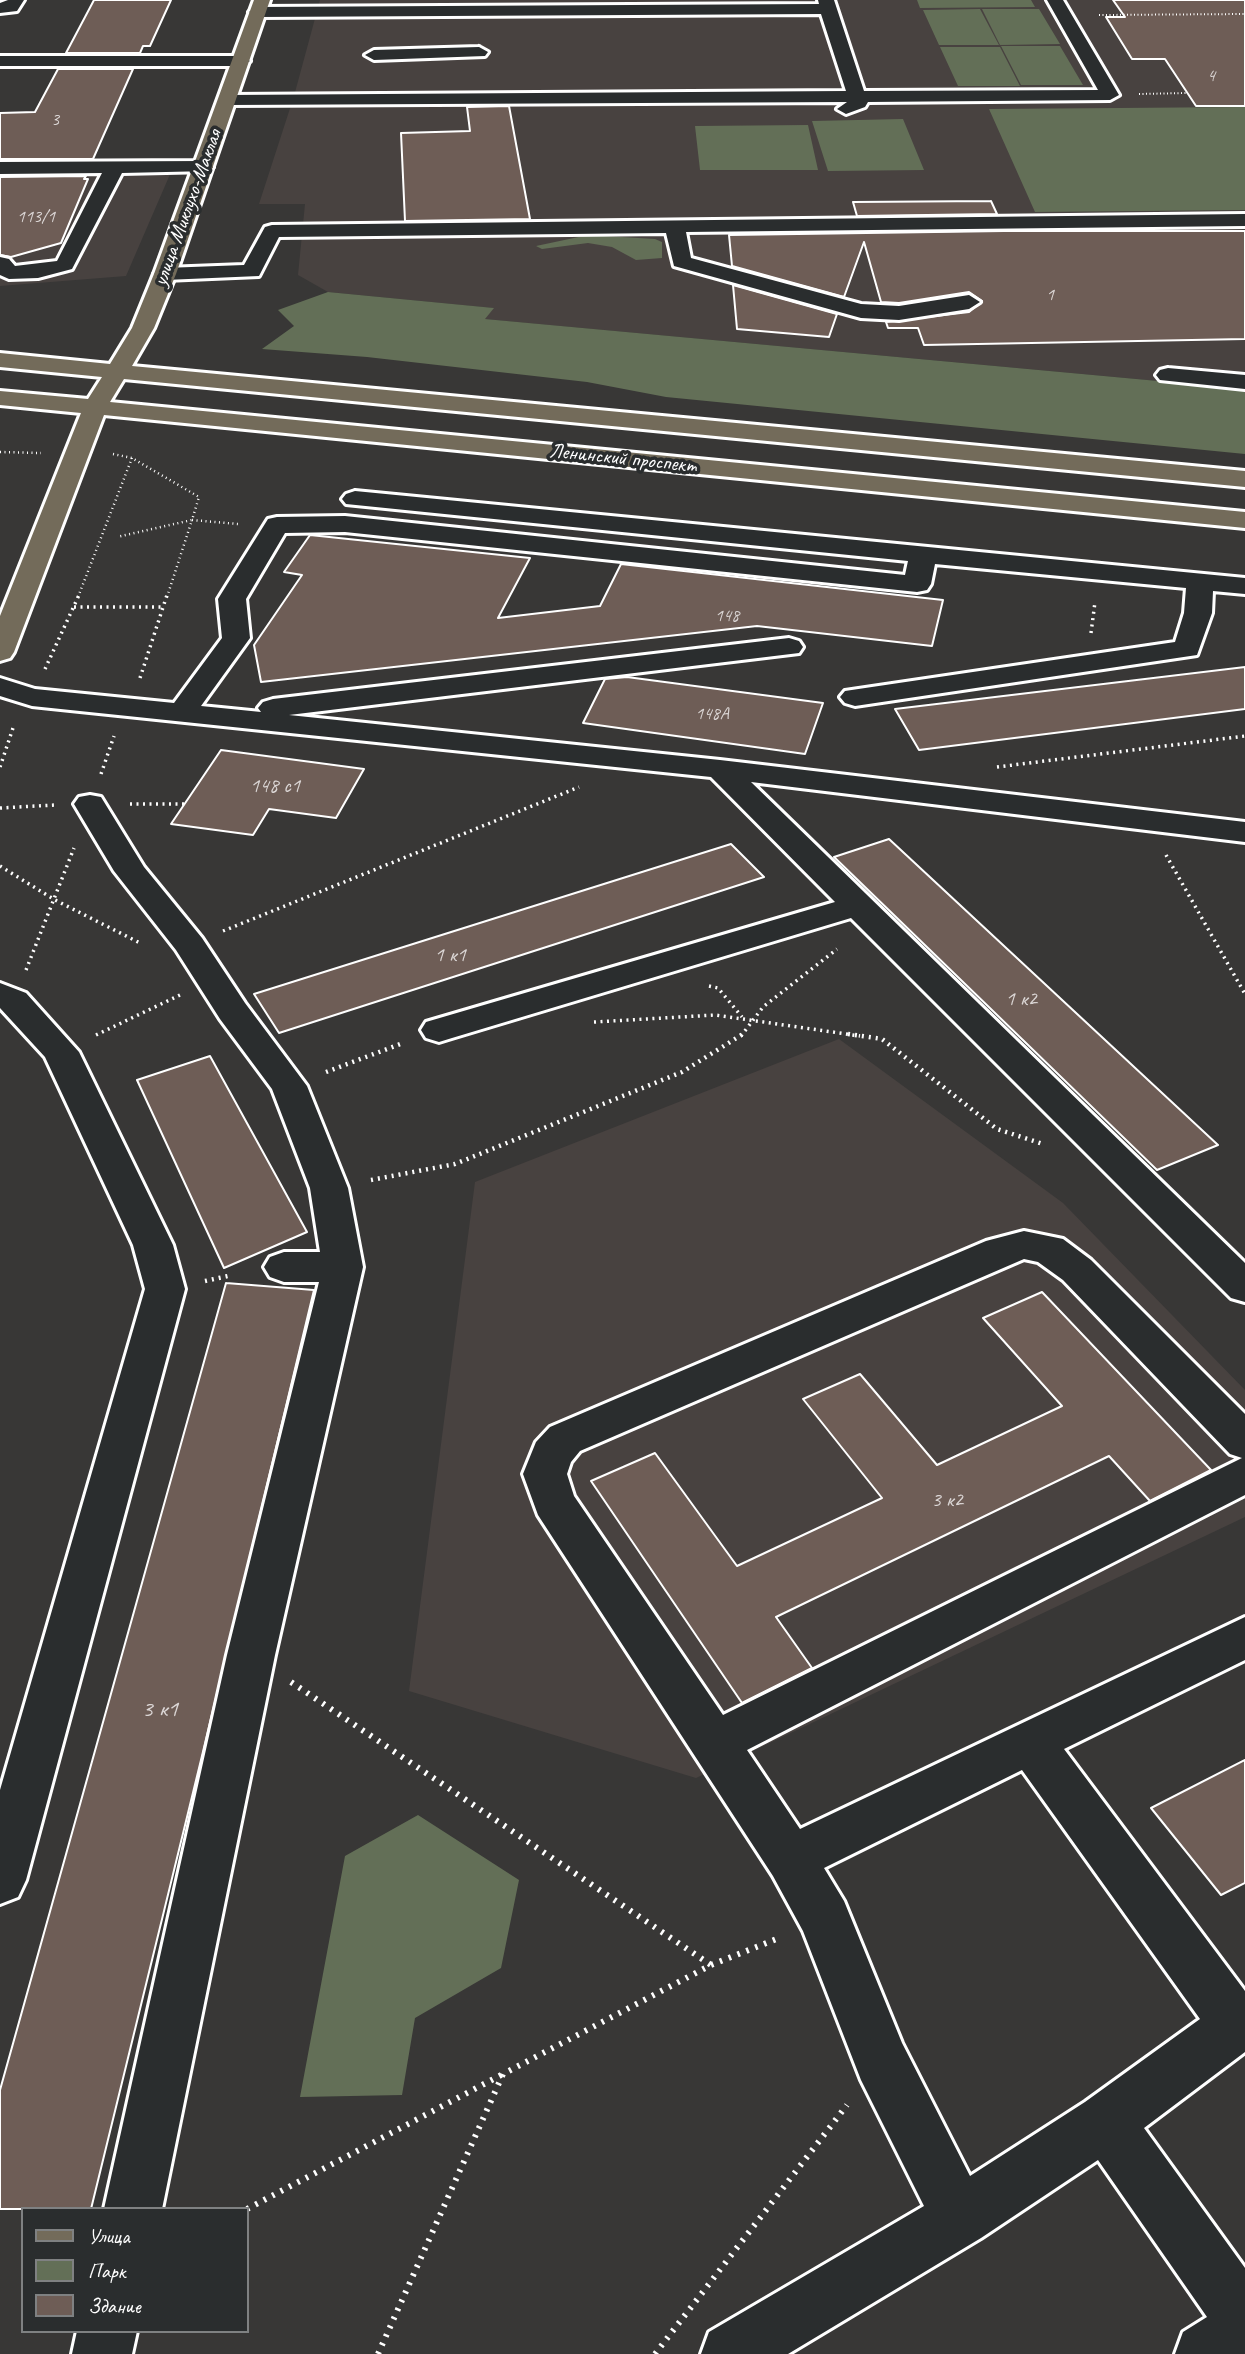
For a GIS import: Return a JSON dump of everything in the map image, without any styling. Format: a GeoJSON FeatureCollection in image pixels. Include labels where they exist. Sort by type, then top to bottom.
{"type":"FeatureCollection","features":[{"type":"Feature","properties":{"kind":"main road","name":"улица Миклухо-Маклая"},"geometry":{"type":"LineString","coordinates":[[0,652],[95,407],[143,328],[165,274],[259,6]]}},
{"type":"Feature","properties":{"kind":"main road","name":"Ленинский проспект"},"geometry":{"type":"LineString","coordinates":[[0,360],[1245,479]]}},
{"type":"Feature","properties":{"kind":"main road","name":"Ленинский проспект"},"geometry":{"type":"LineString","coordinates":[[0,398],[1245,520]]}},
{"type":"Feature","properties":{"kind":"street"},"geometry":{"type":"LineString","coordinates":[[0,8],[11,8],[16,0]]}},
{"type":"Feature","properties":{"kind":"street"},"geometry":{"type":"LineString","coordinates":[[259,6],[382,18],[827,5],[859,103],[839,111],[726,113]]}},
{"type":"Feature","properties":{"kind":"street"},"geometry":{"type":"LineString","coordinates":[[1059,7],[1110,95]]}},
{"type":"Feature","properties":{"kind":"street"},"geometry":{"type":"LineString","coordinates":[[382,18],[370,71],[469,69]]}},
{"type":"Feature","properties":{"kind":"street"},"geometry":{"type":"LineString","coordinates":[[374,55],[479,52]]}},
{"type":"Feature","properties":{"kind":"street"},"geometry":{"type":"LineString","coordinates":[[6,79],[9,61],[241,61]]}},
{"type":"Feature","properties":{"kind":"street"},"geometry":{"type":"LineString","coordinates":[[228,100],[1110,95]]}},
{"type":"Feature","properties":{"kind":"street"},"geometry":{"type":"LineString","coordinates":[[0,167],[203,167]]}},
{"type":"Feature","properties":{"kind":"street"},"geometry":{"type":"LineString","coordinates":[[4,271],[38,272],[65,265],[115,167]]}},
{"type":"Feature","properties":{"kind":"street"},"geometry":{"type":"LineString","coordinates":[[165,274],[251,271],[272,231],[1245,220]]}},
{"type":"Feature","properties":{"kind":"street"},"geometry":{"type":"LineString","coordinates":[[675,228],[681,262],[805,297],[861,310],[899,313],[969,302]]}},
{"type":"Feature","properties":{"kind":"street"},"geometry":{"type":"LineString","coordinates":[[1168,375],[1245,382]]}},
{"type":"Feature","properties":{"kind":"street"},"geometry":{"type":"LineString","coordinates":[[355,499],[1245,586]]}},
{"type":"Feature","properties":{"kind":"street"},"geometry":{"type":"LineString","coordinates":[[182,712],[236,638],[232,599],[277,525],[345,524],[917,584],[923,555]]}},
{"type":"Feature","properties":{"kind":"street"},"geometry":{"type":"LineString","coordinates":[[855,697],[1187,649],[1198,613],[1200,582]]}},
{"type":"Feature","properties":{"kind":"street"},"geometry":{"type":"LineString","coordinates":[[225,716],[308,701],[789,647]]}},
{"type":"Feature","properties":{"kind":"street"},"geometry":{"type":"LineString","coordinates":[[0,687],[32,697],[720,769],[1245,832]]}},
{"type":"Feature","properties":{"kind":"street"},"geometry":{"type":"LineString","coordinates":[[720,769],[1245,1287]]}},
{"type":"Feature","properties":{"kind":"street"},"geometry":{"type":"LineString","coordinates":[[90,804],[130,871],[201,962],[232,1011],[289,1086],[329,1188],[343,1268],[251,1655],[134,2207]]}},
{"type":"Feature","properties":{"kind":"street"},"geometry":{"type":"LineString","coordinates":[[439,1030],[866,912]]}},
{"type":"Feature","properties":{"kind":"street"},"geometry":{"type":"LineString","coordinates":[[0,1880],[165,1289],[153,1245],[61,1052],[7,998]]}},
{"type":"Feature","properties":{"kind":"street"},"geometry":{"type":"LineString","coordinates":[[960,2217],[881,2061],[825,1919],[791,1859],[554,1502],[545,1474],[551,1454],[565,1439],[1000,1251],[1024,1245],[1049,1249],[1077,1270],[1245,1442]]}},
{"type":"Feature","properties":{"kind":"street"},"geometry":{"type":"LineString","coordinates":[[284,1267],[343,1268]]}},
{"type":"Feature","properties":{"kind":"street"},"geometry":{"type":"LineString","coordinates":[[714,1743],[1245,1475]]}},
{"type":"Feature","properties":{"kind":"street"},"geometry":{"type":"LineString","coordinates":[[791,1859],[1245,1637]]}},
{"type":"Feature","properties":{"kind":"street"},"geometry":{"type":"LineString","coordinates":[[731,2354],[960,2217],[1105,2122],[1241,2022],[1030,1742]]}},
{"type":"Feature","properties":{"kind":"street"},"geometry":{"type":"LineString","coordinates":[[1105,2122],[1245,2319]]}},
{"type":"Feature","properties":{"kind":"street"},"geometry":{"type":"LineString","coordinates":[[1205,2354],[1245,2327]]}},
{"type":"Feature","properties":{"kind":"street"},"geometry":{"type":"LineString","coordinates":[[102,2354],[107,2333]]}},
{"type":"Feature","properties":{"kind":"path"},"geometry":{"type":"LineString","coordinates":[[1059,7],[1245,14]]}},
{"type":"Feature","properties":{"kind":"path"},"geometry":{"type":"LineString","coordinates":[[1110,95],[1188,93]]}},
{"type":"Feature","properties":{"kind":"path"},"geometry":{"type":"LineString","coordinates":[[0,767],[19,710],[32,697],[74,607],[132,458]]}},
{"type":"Feature","properties":{"kind":"path"},"geometry":{"type":"LineString","coordinates":[[7,998],[55,900],[120,721],[130,707],[192,520]]}},
{"type":"Feature","properties":{"kind":"path"},"geometry":{"type":"LineString","coordinates":[[117,537],[192,520],[277,525]]}},
{"type":"Feature","properties":{"kind":"path"},"geometry":{"type":"LineString","coordinates":[[74,607],[165,607]]}},
{"type":"Feature","properties":{"kind":"path"},"geometry":{"type":"LineString","coordinates":[[997,767],[1245,736]]}},
{"type":"Feature","properties":{"kind":"path"},"geometry":{"type":"LineString","coordinates":[[61,1052],[201,962],[590,783]]}},
{"type":"Feature","properties":{"kind":"path"},"geometry":{"type":"LineString","coordinates":[[1164,852],[1245,994]]}},
{"type":"Feature","properties":{"kind":"path"},"geometry":{"type":"LineString","coordinates":[[0,866],[55,900],[201,962]]}},
{"type":"Feature","properties":{"kind":"path"},"geometry":{"type":"LineString","coordinates":[[329,1188],[468,1158],[682,1072],[742,1035],[763,1007],[866,912]]}},
{"type":"Feature","properties":{"kind":"path"},"geometry":{"type":"LineString","coordinates":[[591,1022],[715,1015],[755,1018],[882,1039],[997,1129],[1046,1145]]}},
{"type":"Feature","properties":{"kind":"path"},"geometry":{"type":"LineString","coordinates":[[289,1086],[439,1030]]}},
{"type":"Feature","properties":{"kind":"path"},"geometry":{"type":"LineString","coordinates":[[251,1655],[711,1965]]}},
{"type":"Feature","properties":{"kind":"path"},"geometry":{"type":"LineString","coordinates":[[248,2208],[711,1965],[825,1919]]}},
{"type":"Feature","properties":{"kind":"path"},"geometry":{"type":"LineString","coordinates":[[655,2354],[881,2061]]}},
{"type":"Feature","properties":{"kind":"path"},"geometry":{"type":"LineString","coordinates":[[378,2354],[503,2074]]}},
{"type":"Feature","properties":{"kind":"shaded area"},"geometry":{"type":"Polygon","coordinates":[[[320,0],[1245,0],[1245,389],[484,319],[493,308],[328,292],[298,275],[305,204],[259,204],[294,96],[320,0]]]}},
{"type":"Feature","properties":{"kind":"shaded area"},"geometry":{"type":"Polygon","coordinates":[[[0,164],[171,172],[126,276],[0,286],[0,164]]]}},
{"type":"Feature","properties":{"kind":"shaded area"},"geometry":{"type":"Polygon","coordinates":[[[839,1039],[1063,1203],[1245,1390],[1245,1517],[696,1778],[409,1691],[475,1182],[839,1039]]]}},
{"type":"Feature","properties":{"kind":"green space"},"geometry":{"type":"Polygon","coordinates":[[[917,0],[1031,0],[1035,7],[920,8],[917,0]]]}},
{"type":"Feature","properties":{"kind":"green space"},"geometry":{"type":"Polygon","coordinates":[[[980,9],[999,45],[939,45],[923,10],[980,9]]]}},
{"type":"Feature","properties":{"kind":"green space"},"geometry":{"type":"Polygon","coordinates":[[[982,9],[1039,9],[1060,44],[1000,45],[982,9]]]}},
{"type":"Feature","properties":{"kind":"green space"},"geometry":{"type":"Polygon","coordinates":[[[1001,46],[1060,46],[1083,85],[1021,85],[1001,46]]]}},
{"type":"Feature","properties":{"kind":"green space"},"geometry":{"type":"Polygon","coordinates":[[[940,47],[1000,47],[1020,86],[958,86],[940,47]]]}},
{"type":"Feature","properties":{"kind":"green space"},"geometry":{"type":"Polygon","coordinates":[[[1245,107],[1245,210],[1035,212],[989,109],[1245,107]]]}},
{"type":"Feature","properties":{"kind":"green space"},"geometry":{"type":"Polygon","coordinates":[[[903,119],[924,170],[828,171],[812,121],[903,119]]]}},
{"type":"Feature","properties":{"kind":"green space"},"geometry":{"type":"Polygon","coordinates":[[[808,125],[818,170],[700,170],[695,126],[808,125]]]}},
{"type":"Feature","properties":{"kind":"green space"},"geometry":{"type":"Polygon","coordinates":[[[588,235],[655,239],[662,242],[662,258],[636,260],[612,247],[588,243],[542,249],[536,246],[588,235]]]}},
{"type":"Feature","properties":{"kind":"green space"},"geometry":{"type":"Polygon","coordinates":[[[328,292],[494,308],[485,319],[1245,389],[1245,454],[666,397],[587,382],[367,357],[262,349],[294,326],[278,310],[328,292]]]}},
{"type":"Feature","properties":{"kind":"green space"},"geometry":{"type":"Polygon","coordinates":[[[418,1815],[519,1880],[501,1968],[415,2018],[402,2095],[300,2097],[345,1856],[418,1815]]]}},
{"type":"Feature","properties":{"kind":"building"},"geometry":{"type":"Polygon","coordinates":[[[94,0],[171,0],[150,46],[143,46],[140,53],[66,53],[94,0]]]}},
{"type":"Feature","properties":{"kind":"building"},"geometry":{"type":"Polygon","coordinates":[[[1113,0],[1245,0],[1245,106],[1196,106],[1165,59],[1132,59],[1106,17],[1125,17],[1113,0]]]}},
{"type":"Feature","properties":{"kind":"building"},"geometry":{"type":"Polygon","coordinates":[[[58,69],[133,69],[93,159],[0,159],[0,113],[35,112],[58,69]]]}},
{"type":"Feature","properties":{"kind":"building"},"geometry":{"type":"Polygon","coordinates":[[[509,106],[530,219],[405,221],[401,133],[470,131],[467,107],[509,106]]]}},
{"type":"Feature","properties":{"kind":"building"},"geometry":{"type":"Polygon","coordinates":[[[86,176],[84,179],[88,179],[61,243],[11,257],[0,255],[0,177],[86,176]]]}},
{"type":"Feature","properties":{"kind":"building"},"geometry":{"type":"Polygon","coordinates":[[[991,201],[997,214],[857,216],[853,202],[991,201]]]}},
{"type":"Feature","properties":{"kind":"building"},"geometry":{"type":"Polygon","coordinates":[[[1245,231],[1245,339],[924,345],[918,328],[888,328],[886,322],[969,312],[982,301],[969,292],[899,303],[881,302],[864,242],[844,297],[732,266],[729,235],[1245,231]]]}},
{"type":"Feature","properties":{"kind":"building"},"geometry":{"type":"Polygon","coordinates":[[[733,285],[837,314],[829,337],[737,329],[733,285]]]}},
{"type":"Feature","properties":{"kind":"building"},"geometry":{"type":"Polygon","coordinates":[[[310,535],[530,558],[498,618],[600,606],[621,564],[943,600],[932,646],[757,626],[261,682],[254,645],[302,575],[284,572],[310,535]]]}},
{"type":"Feature","properties":{"kind":"building"},"geometry":{"type":"Polygon","coordinates":[[[1245,667],[1245,709],[919,750],[895,709],[1245,667]]]}},
{"type":"Feature","properties":{"kind":"building"},"geometry":{"type":"Polygon","coordinates":[[[627,677],[823,703],[805,754],[583,723],[605,679],[627,677]]]}},
{"type":"Feature","properties":{"kind":"building"},"geometry":{"type":"Polygon","coordinates":[[[221,750],[364,769],[336,818],[269,809],[253,835],[171,824],[221,750]]]}},
{"type":"Feature","properties":{"kind":"building"},"geometry":{"type":"Polygon","coordinates":[[[889,839],[1218,1145],[1157,1170],[834,857],[889,839]]]}},
{"type":"Feature","properties":{"kind":"building"},"geometry":{"type":"Polygon","coordinates":[[[731,844],[764,877],[279,1033],[254,994],[731,844]]]}},
{"type":"Feature","properties":{"kind":"building"},"geometry":{"type":"Polygon","coordinates":[[[210,1056],[307,1232],[224,1268],[137,1080],[210,1056]]]}},
{"type":"Feature","properties":{"kind":"building"},"geometry":{"type":"Polygon","coordinates":[[[226,1283],[314,1290],[91,2207],[0,2209],[0,2090],[226,1283]]]}},
{"type":"Feature","properties":{"kind":"building"},"geometry":{"type":"Polygon","coordinates":[[[1042,1292],[1211,1470],[1150,1501],[1109,1456],[776,1617],[812,1668],[742,1703],[591,1481],[655,1453],[737,1566],[882,1498],[803,1399],[860,1374],[937,1465],[1062,1406],[983,1318],[1042,1292]]]}},
{"type":"Feature","properties":{"kind":"building"},"geometry":{"type":"Polygon","coordinates":[[[1245,1760],[1245,1883],[1221,1895],[1151,1808],[1245,1760]]]}}]}
